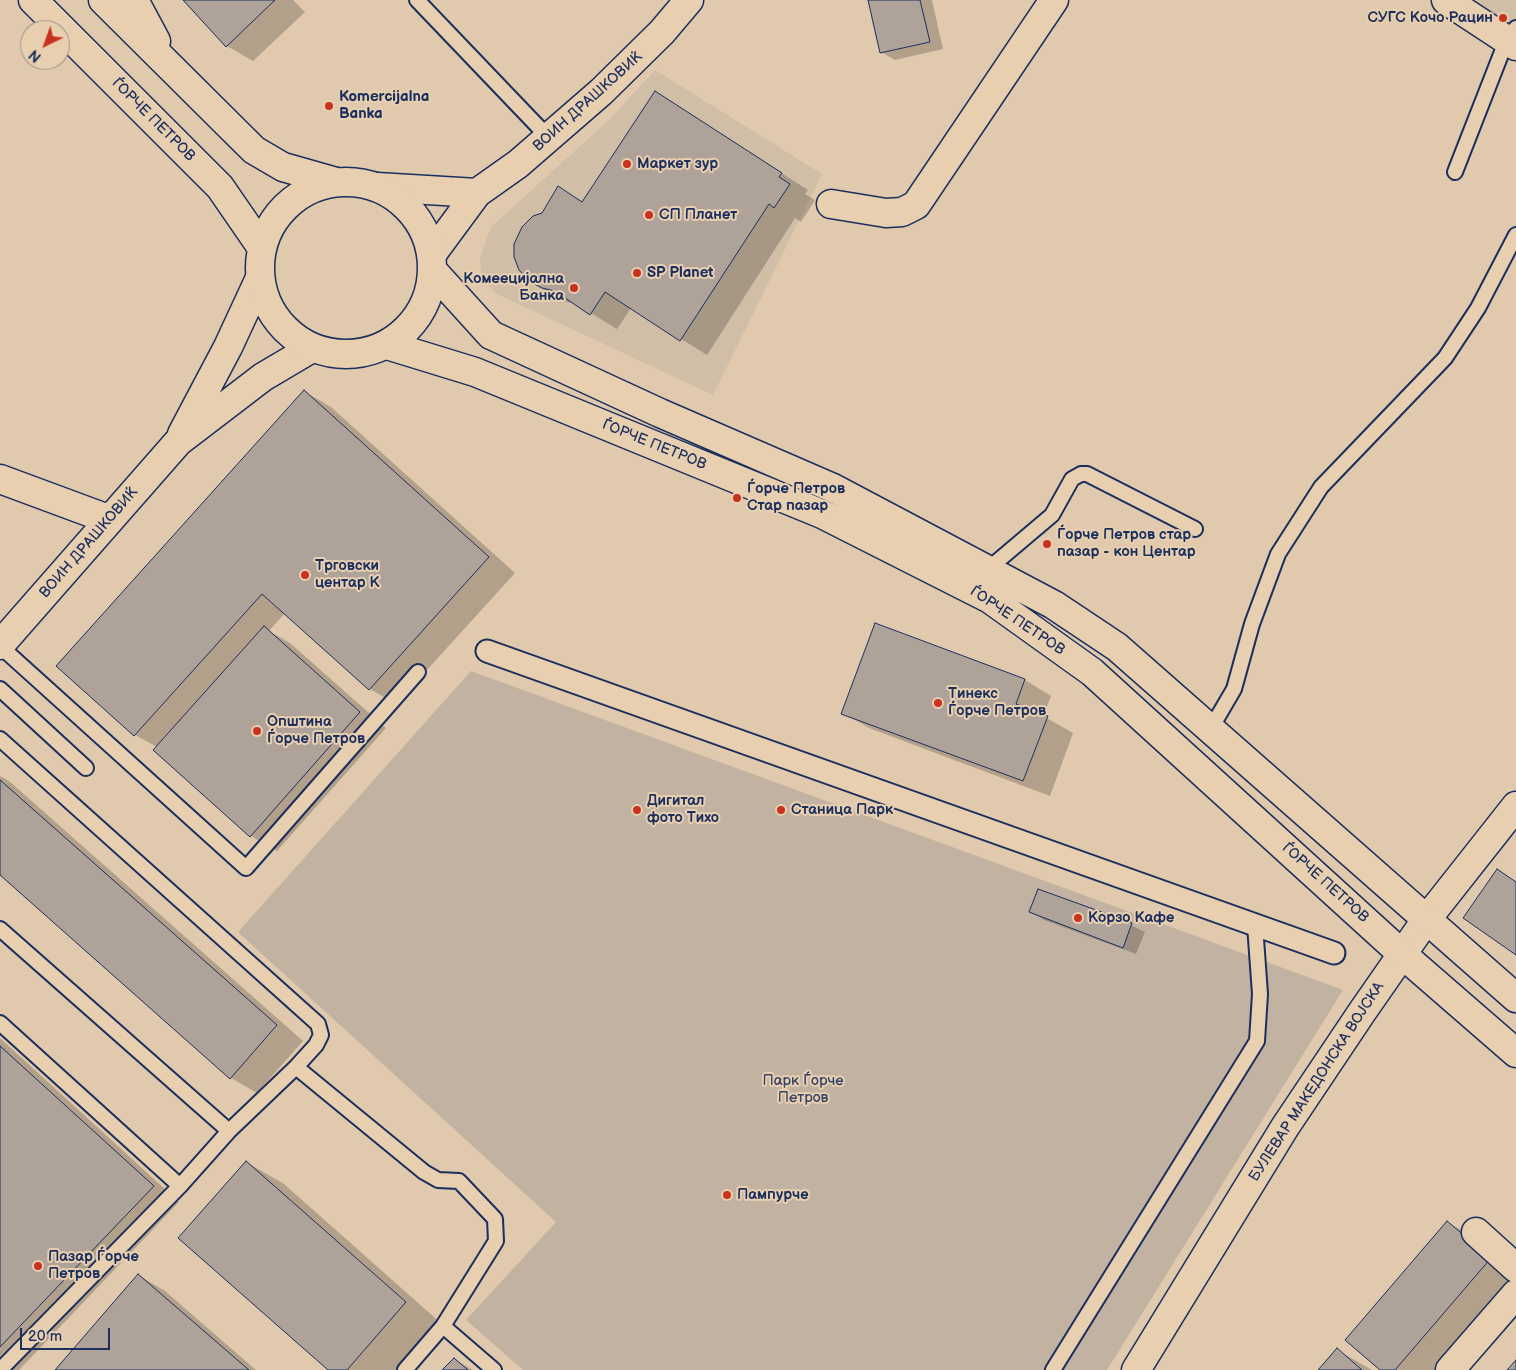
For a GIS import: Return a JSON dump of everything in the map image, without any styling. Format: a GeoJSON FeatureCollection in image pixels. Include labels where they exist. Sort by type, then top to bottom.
{"type":"FeatureCollection","features":[{"type":"Feature","properties":{"kind":"street","name":"ЃОРЧЕ ПЕТРОВ"},"geometry":{"type":"LineString","coordinates":[[34,0],[220,187],[262,248]]}},
{"type":"Feature","properties":{"kind":"street","name":"ЃОРЧЕ ПЕТРОВ"},"geometry":{"type":"LineString","coordinates":[[103,0],[254,150],[283,167],[336,182]]}},
{"type":"Feature","properties":{"kind":"street"},"geometry":{"type":"LineString","coordinates":[[134,0],[172,68]]}},
{"type":"Feature","properties":{"kind":"street","name":"ВОИН ДРАШКОВИЌ"},"geometry":{"type":"LineString","coordinates":[[432,263],[477,193],[518,164],[549,138],[642,53],[689,0]]}},
{"type":"Feature","properties":{"kind":"street"},"geometry":{"type":"LineString","coordinates":[[831,204],[886,213],[902,212],[916,205],[1054,0]]}},
{"type":"Feature","properties":{"kind":"street"},"geometry":{"type":"LineString","coordinates":[[1446,0],[1514,43]]}},
{"type":"Feature","properties":{"kind":"street","name":"ЃОРЧЕ ПЕТРОВ"},"geometry":{"type":"LineString","coordinates":[[356,181],[377,187],[402,202],[422,226],[432,263],[427,301],[415,320],[387,345],[358,354],[342,355],[312,348],[287,331],[269,307],[260,278],[262,248],[266,234],[283,208],[307,190],[336,182],[356,181]]}},
{"type":"Feature","properties":{"kind":"street"},"geometry":{"type":"LineString","coordinates":[[377,187],[477,193]]}},
{"type":"Feature","properties":{"kind":"street","name":"ЃОРЧЕ ПЕТРОВ"},"geometry":{"type":"LineString","coordinates":[[432,263],[491,335],[660,413],[833,488],[1054,605],[1117,647],[1516,998]]}},
{"type":"Feature","properties":{"kind":"street","name":"ВОИН ДРАШКОВИЌ"},"geometry":{"type":"LineString","coordinates":[[178,442],[228,347],[260,278]]}},
{"type":"Feature","properties":{"kind":"street","name":"ЃОРЧЕ ПЕТРОВ"},"geometry":{"type":"LineString","coordinates":[[387,345],[474,372],[822,514],[990,599],[1092,672],[1402,954],[1516,1053]]}},
{"type":"Feature","properties":{"kind":"street","name":"ВОИН ДРАШКОВИЌ"},"geometry":{"type":"LineString","coordinates":[[0,645],[108,519],[178,442],[263,377],[312,348]]}},
{"type":"Feature","properties":{"kind":"street"},"geometry":{"type":"LineString","coordinates":[[0,479],[108,519]]}},
{"type":"Feature","properties":{"kind":"street"},"geometry":{"type":"LineString","coordinates":[[487,651],[1334,953]]}},
{"type":"Feature","properties":{"kind":"street","name":"БУЛЕВАР МАКЕДОНСКА ВОЈСКА"},"geometry":{"type":"LineString","coordinates":[[1136,1370],[1285,1127],[1426,920],[1516,806]]}},
{"type":"Feature","properties":{"kind":"street"},"geometry":{"type":"LineString","coordinates":[[1476,1232],[1516,1268]]}},
{"type":"Feature","properties":{"kind":"street"},"geometry":{"type":"LineString","coordinates":[[1450,1370],[1516,1294]]}},
{"type":"Feature","properties":{"kind":"lane"},"geometry":{"type":"LineString","coordinates":[[417,0],[549,138]]}},
{"type":"Feature","properties":{"kind":"lane"},"geometry":{"type":"LineString","coordinates":[[1454,172],[1514,43]]}},
{"type":"Feature","properties":{"kind":"lane"},"geometry":{"type":"LineString","coordinates":[[1210,730],[1234,689],[1252,624],[1278,554],[1321,487],[1445,358],[1478,308],[1516,235]]}},
{"type":"Feature","properties":{"kind":"lane"},"geometry":{"type":"LineString","coordinates":[[987,570],[1052,515],[1072,479],[1081,474],[1087,474],[1195,529]]}},
{"type":"Feature","properties":{"kind":"lane"},"geometry":{"type":"LineString","coordinates":[[0,645],[246,868],[418,672]]}},
{"type":"Feature","properties":{"kind":"lane"},"geometry":{"type":"LineString","coordinates":[[0,689],[86,768]]}},
{"type":"Feature","properties":{"kind":"lane"},"geometry":{"type":"LineString","coordinates":[[0,739],[318,1024],[321,1035],[316,1045],[296,1067],[229,1131],[180,1186],[0,1370]]}},
{"type":"Feature","properties":{"kind":"lane"},"geometry":{"type":"LineString","coordinates":[[1053,1370],[1257,1041],[1260,994],[1255,925]]}},
{"type":"Feature","properties":{"kind":"lane"},"geometry":{"type":"LineString","coordinates":[[0,930],[229,1131]]}},
{"type":"Feature","properties":{"kind":"lane"},"geometry":{"type":"LineString","coordinates":[[0,1023],[180,1186]]}},
{"type":"Feature","properties":{"kind":"lane"},"geometry":{"type":"LineString","coordinates":[[296,1067],[424,1172],[438,1180],[460,1181],[495,1219],[496,1242],[443,1326],[405,1370]]}},
{"type":"Feature","properties":{"kind":"lane"},"geometry":{"type":"LineString","coordinates":[[443,1326],[494,1370]]}},
{"type":"Feature","properties":{"kind":"shaded area","name":"СУГС Кочо Рацин"},"geometry":{"type":"Polygon","coordinates":[[[1464,0],[1516,0],[1516,37],[1464,0]]]}},
{"type":"Feature","properties":{"kind":"shaded area"},"geometry":{"type":"Polygon","coordinates":[[[655,70],[822,174],[713,395],[497,294],[482,279],[480,258],[491,227],[611,118],[655,70]]]}},
{"type":"Feature","properties":{"kind":"green space","name":"Парк Ѓорче Петров"},"geometry":{"type":"Polygon","coordinates":[[[471,671],[1343,990],[1107,1370],[523,1370],[466,1320],[556,1222],[238,932],[471,671]]]}},
{"type":"Feature","properties":{"kind":"building"},"geometry":{"type":"Polygon","coordinates":[[[183,0],[275,0],[226,47],[183,0]]]}},
{"type":"Feature","properties":{"kind":"building"},"geometry":{"type":"Polygon","coordinates":[[[868,0],[920,0],[930,42],[880,53],[868,0]]]}},
{"type":"Feature","properties":{"kind":"building","name":"СП Планет"},"geometry":{"type":"Polygon","coordinates":[[[655,91],[782,173],[779,177],[790,184],[774,208],[769,204],[680,341],[605,292],[590,315],[555,291],[542,288],[529,281],[519,270],[514,257],[514,244],[522,227],[533,216],[542,213],[558,186],[582,202],[655,91]]]}},
{"type":"Feature","properties":{"kind":"building","name":"Трговски центар К"},"geometry":{"type":"Polygon","coordinates":[[[304,390],[489,557],[369,690],[262,594],[134,736],[56,666],[304,390]]]}},
{"type":"Feature","properties":{"kind":"building"},"geometry":{"type":"Polygon","coordinates":[[[875,623],[1025,679],[1016,704],[1048,716],[1023,781],[841,714],[875,623]]]}},
{"type":"Feature","properties":{"kind":"building","name":"Општина Ѓорче Петров"},"geometry":{"type":"Polygon","coordinates":[[[264,626],[360,712],[250,837],[153,750],[264,626]]]}},
{"type":"Feature","properties":{"kind":"building"},"geometry":{"type":"Polygon","coordinates":[[[0,780],[277,1025],[230,1079],[0,875],[0,780]]]}},
{"type":"Feature","properties":{"kind":"building"},"geometry":{"type":"Polygon","coordinates":[[[1497,869],[1516,882],[1516,955],[1463,918],[1497,869]]]}},
{"type":"Feature","properties":{"kind":"building"},"geometry":{"type":"Polygon","coordinates":[[[1038,889],[1132,923],[1123,948],[1029,912],[1038,889]]]}},
{"type":"Feature","properties":{"kind":"building","name":"Пазар Ѓорче Петров"},"geometry":{"type":"Polygon","coordinates":[[[0,1046],[154,1186],[0,1347],[0,1046]]]}},
{"type":"Feature","properties":{"kind":"building"},"geometry":{"type":"Polygon","coordinates":[[[246,1161],[406,1302],[347,1370],[328,1370],[178,1238],[246,1161]]]}},
{"type":"Feature","properties":{"kind":"building"},"geometry":{"type":"Polygon","coordinates":[[[1447,1221],[1491,1258],[1395,1370],[1380,1370],[1345,1340],[1447,1221]]]}},
{"type":"Feature","properties":{"kind":"building"},"geometry":{"type":"Polygon","coordinates":[[[138,1274],[249,1370],[55,1370],[138,1274]]]}},
{"type":"Feature","properties":{"kind":"building"},"geometry":{"type":"Polygon","coordinates":[[[1337,1348],[1362,1370],[1318,1370],[1337,1348]]]}},
{"type":"Feature","properties":{"kind":"building"},"geometry":{"type":"Polygon","coordinates":[[[454,1358],[468,1370],[442,1370],[454,1358]]]}},
{"type":"Feature","properties":{"kind":"building"},"geometry":{"type":"Polygon","coordinates":[[[1516,1360],[1516,1370],[1507,1370],[1516,1360]]]}},
{"type":"Feature","properties":{"kind":"place","name":"СУГС Кочо Рацин"},"geometry":{"type":"Point","coordinates":[1503,18]}},
{"type":"Feature","properties":{"kind":"place","name":"Komercijalna Banka"},"geometry":{"type":"Point","coordinates":[329,106]}},
{"type":"Feature","properties":{"kind":"place","name":"Маркет зур"},"geometry":{"type":"Point","coordinates":[627,164]}},
{"type":"Feature","properties":{"kind":"place","name":"СП Планет"},"geometry":{"type":"Point","coordinates":[649,215]}},
{"type":"Feature","properties":{"kind":"place","name":"SP Planet"},"geometry":{"type":"Point","coordinates":[637,273]}},
{"type":"Feature","properties":{"kind":"place","name":"Комеецијална Банка"},"geometry":{"type":"Point","coordinates":[574,288]}},
{"type":"Feature","properties":{"kind":"place","name":"Ѓорче Петров Стар пазар"},"geometry":{"type":"Point","coordinates":[737,498]}},
{"type":"Feature","properties":{"kind":"place","name":"Ѓорче Петров стар пазар - кон Центар"},"geometry":{"type":"Point","coordinates":[1047,544]}},
{"type":"Feature","properties":{"kind":"place","name":"Трговски центар К"},"geometry":{"type":"Point","coordinates":[305,575]}},
{"type":"Feature","properties":{"kind":"place","name":"Тинекс Ѓорче Петров"},"geometry":{"type":"Point","coordinates":[938,703]}},
{"type":"Feature","properties":{"kind":"place","name":"Општина Ѓорче Петров"},"geometry":{"type":"Point","coordinates":[257,731]}},
{"type":"Feature","properties":{"kind":"place","name":"Дигитал фото Тихо"},"geometry":{"type":"Point","coordinates":[637,810]}},
{"type":"Feature","properties":{"kind":"place","name":"Станица Парк"},"geometry":{"type":"Point","coordinates":[781,810]}},
{"type":"Feature","properties":{"kind":"place","name":"Корзо Кафе"},"geometry":{"type":"Point","coordinates":[1078,918]}},
{"type":"Feature","properties":{"kind":"place","name":"Пампурче"},"geometry":{"type":"Point","coordinates":[727,1195]}},
{"type":"Feature","properties":{"kind":"place","name":"Пазар Ѓорче Петров"},"geometry":{"type":"Point","coordinates":[38,1266]}}]}
